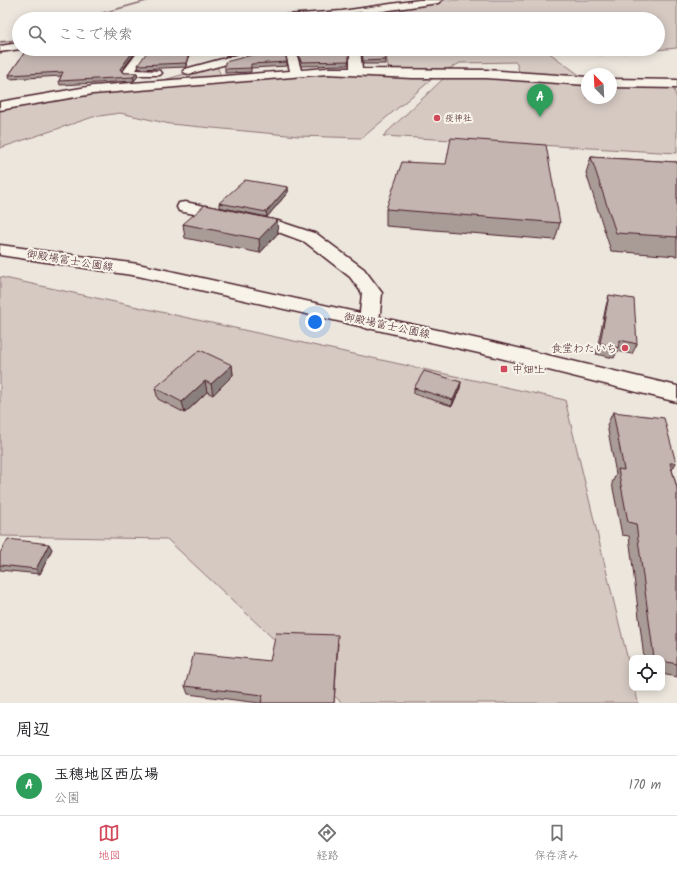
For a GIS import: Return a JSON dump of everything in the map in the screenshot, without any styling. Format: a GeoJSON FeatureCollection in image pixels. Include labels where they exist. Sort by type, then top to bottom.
{"type":"FeatureCollection","features":[{"type":"Feature","properties":{"kind":"street"},"geometry":{"type":"LineString","coordinates":[[376,0],[386,8]]}},
{"type":"Feature","properties":{"kind":"street"},"geometry":{"type":"LineString","coordinates":[[357,12],[438,0]]}},
{"type":"Feature","properties":{"kind":"street"},"geometry":{"type":"LineString","coordinates":[[377,12],[386,8]]}},
{"type":"Feature","properties":{"kind":"street"},"geometry":{"type":"LineString","coordinates":[[0,49],[12,47]]}},
{"type":"Feature","properties":{"kind":"street"},"geometry":{"type":"LineString","coordinates":[[140,56],[128,73],[179,74]]}},
{"type":"Feature","properties":{"kind":"street"},"geometry":{"type":"LineString","coordinates":[[140,86],[246,56]]}},
{"type":"Feature","properties":{"kind":"street"},"geometry":{"type":"LineString","coordinates":[[292,56],[296,72]]}},
{"type":"Feature","properties":{"kind":"street"},"geometry":{"type":"LineString","coordinates":[[355,56],[356,71]]}},
{"type":"Feature","properties":{"kind":"street"},"geometry":{"type":"LineString","coordinates":[[20,91],[93,90],[296,72],[356,71],[412,74],[486,74],[581,81]]}},
{"type":"Feature","properties":{"kind":"street"},"geometry":{"type":"LineString","coordinates":[[617,83],[677,84]]}},
{"type":"Feature","properties":{"kind":"street"},"geometry":{"type":"LineString","coordinates":[[0,106],[93,90]]}},
{"type":"Feature","properties":{"kind":"street"},"geometry":{"type":"LineString","coordinates":[[185,207],[278,226],[311,238],[357,273],[372,294],[369,322]]}},
{"type":"Feature","properties":{"kind":"street","name":"御殿場富士公園線"},"geometry":{"type":"LineString","coordinates":[[0,250],[138,270],[492,349],[677,394]]}},
{"type":"Feature","properties":{"kind":"shaded area"},"geometry":{"type":"Polygon","coordinates":[[[446,0],[677,0],[677,48],[665,49],[665,12],[368,12],[446,0]]]}},
{"type":"Feature","properties":{"kind":"shaded area"},"geometry":{"type":"Polygon","coordinates":[[[386,56],[554,56],[581,77],[520,74],[516,62],[460,63],[437,75],[362,138],[298,136],[170,124],[120,113],[93,117],[0,148],[0,110],[115,89],[328,73],[389,72],[386,56]]]}},
{"type":"Feature","properties":{"kind":"shaded area"},"geometry":{"type":"Polygon","coordinates":[[[216,65],[222,77],[150,84],[216,65]]]}},
{"type":"Feature","properties":{"kind":"shaded area"},"geometry":{"type":"Polygon","coordinates":[[[444,78],[487,78],[581,84],[581,104],[617,104],[617,86],[673,86],[677,99],[677,153],[383,136],[444,78]]]}},
{"type":"Feature","properties":{"kind":"shaded area"},"geometry":{"type":"Polygon","coordinates":[[[0,277],[565,400],[629,665],[629,691],[636,691],[638,703],[342,703],[167,539],[0,536],[0,277]]]}},
{"type":"Feature","properties":{"kind":"building"},"geometry":{"type":"Polygon","coordinates":[[[22,56],[130,56],[120,69],[123,73],[137,73],[133,77],[59,81],[63,72],[9,75],[22,56]]]}},
{"type":"Feature","properties":{"kind":"building"},"geometry":{"type":"Polygon","coordinates":[[[144,56],[188,56],[186,63],[138,65],[144,56]]]}},
{"type":"Feature","properties":{"kind":"building"},"geometry":{"type":"Polygon","coordinates":[[[248,56],[286,56],[287,62],[251,64],[251,68],[225,69],[225,62],[248,56]]]}},
{"type":"Feature","properties":{"kind":"building"},"geometry":{"type":"Polygon","coordinates":[[[299,56],[349,56],[349,61],[301,62],[299,56]]]}},
{"type":"Feature","properties":{"kind":"building"},"geometry":{"type":"Polygon","coordinates":[[[363,56],[384,56],[386,60],[363,61],[363,56]]]}},
{"type":"Feature","properties":{"kind":"building"},"geometry":{"type":"Polygon","coordinates":[[[451,138],[546,145],[560,223],[386,209],[402,162],[446,164],[451,138]]]}},
{"type":"Feature","properties":{"kind":"building"},"geometry":{"type":"Polygon","coordinates":[[[591,157],[677,162],[677,237],[616,233],[591,157]]]}},
{"type":"Feature","properties":{"kind":"building"},"geometry":{"type":"Polygon","coordinates":[[[245,180],[288,187],[266,212],[219,203],[245,180]]]}},
{"type":"Feature","properties":{"kind":"building"},"geometry":{"type":"Polygon","coordinates":[[[205,205],[277,220],[259,239],[183,224],[205,205]]]}},
{"type":"Feature","properties":{"kind":"building"},"geometry":{"type":"Polygon","coordinates":[[[609,295],[634,299],[637,344],[620,340],[618,348],[600,343],[609,295]]]}},
{"type":"Feature","properties":{"kind":"building"},"geometry":{"type":"Polygon","coordinates":[[[200,350],[232,365],[211,384],[205,381],[182,402],[155,388],[200,350]]]}},
{"type":"Feature","properties":{"kind":"building"},"geometry":{"type":"Polygon","coordinates":[[[424,371],[461,382],[453,400],[414,388],[424,371]]]}},
{"type":"Feature","properties":{"kind":"building"},"geometry":{"type":"Polygon","coordinates":[[[613,412],[664,418],[676,463],[670,463],[677,488],[677,664],[665,662],[665,655],[654,655],[636,524],[628,522],[618,469],[624,470],[613,412]]]}},
{"type":"Feature","properties":{"kind":"building"},"geometry":{"type":"Polygon","coordinates":[[[8,539],[49,544],[36,569],[0,565],[0,553],[8,539]]]}},
{"type":"Feature","properties":{"kind":"building"},"geometry":{"type":"Polygon","coordinates":[[[276,633],[338,635],[334,703],[261,703],[263,695],[185,686],[194,653],[270,661],[276,633]]]}},
{"type":"Feature","properties":{"kind":"waterway"},"geometry":{"type":"LineString","coordinates":[[106,12],[151,0]]}},
{"type":"Feature","properties":{"kind":"waterway"},"geometry":{"type":"LineString","coordinates":[[0,42],[12,41]]}},
{"type":"Feature","properties":{"kind":"place","name":"玉穂地区西広場"},"geometry":{"type":"Point","coordinates":[540,117]}},
{"type":"Feature","properties":{"kind":"place","name":"疫神社"},"geometry":{"type":"Point","coordinates":[437,118]}},
{"type":"Feature","properties":{"kind":"place","name":"食堂わたいち"},"geometry":{"type":"Point","coordinates":[625,348]}},
{"type":"Feature","properties":{"kind":"place","name":"中畑上"},"geometry":{"type":"Point","coordinates":[504,369]}}]}
